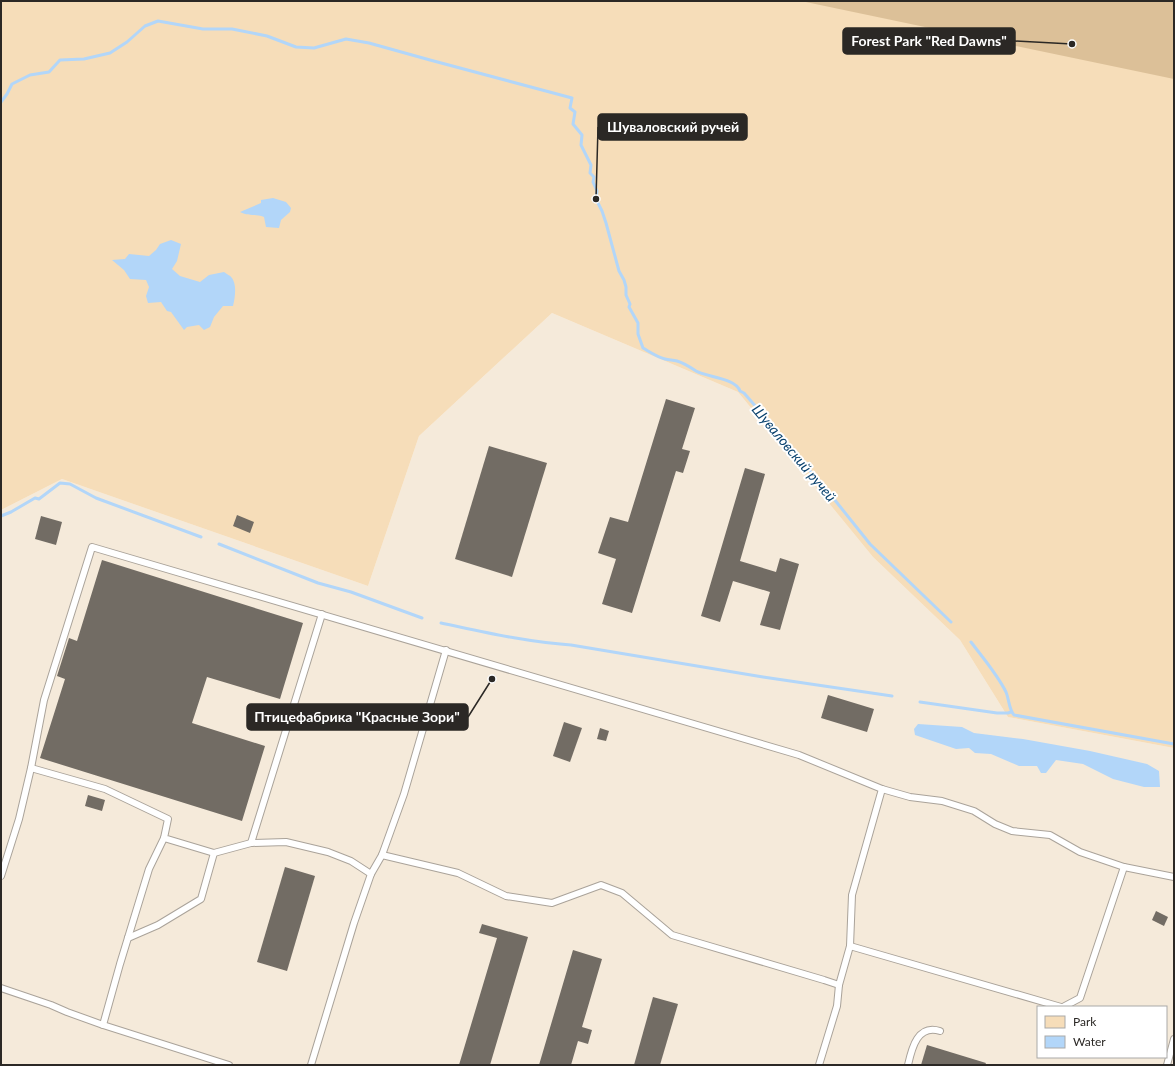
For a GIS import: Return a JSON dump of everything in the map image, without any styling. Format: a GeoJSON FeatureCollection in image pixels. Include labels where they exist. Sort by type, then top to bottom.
{"type":"FeatureCollection","features":[{"type":"Feature","properties":{"kind":"lane"},"geometry":{"type":"LineString","coordinates":[[1,876],[19,819],[31,768],[44,700],[92,547],[799,755],[882,789],[910,798],[942,801],[974,811],[995,824],[1012,831],[1050,835],[1080,852],[1124,867],[1174,877]]}},
{"type":"Feature","properties":{"kind":"lane"},"geometry":{"type":"LineString","coordinates":[[251,843],[322,614]]}},
{"type":"Feature","properties":{"kind":"lane"},"geometry":{"type":"LineString","coordinates":[[311,1065],[354,922],[371,874],[382,855],[404,794],[446,650]]}},
{"type":"Feature","properties":{"kind":"lane"},"geometry":{"type":"LineString","coordinates":[[31,768],[104,789],[168,819],[164,838],[149,869],[103,1024]]}},
{"type":"Feature","properties":{"kind":"lane"},"geometry":{"type":"LineString","coordinates":[[819,1065],[837,1006],[839,985],[850,946],[852,895],[882,789]]}},
{"type":"Feature","properties":{"kind":"lane"},"geometry":{"type":"LineString","coordinates":[[164,838],[214,853],[251,843],[286,842],[328,852],[350,861],[371,874]]}},
{"type":"Feature","properties":{"kind":"lane"},"geometry":{"type":"LineString","coordinates":[[128,938],[158,925],[201,899],[214,853]]}},
{"type":"Feature","properties":{"kind":"lane"},"geometry":{"type":"LineString","coordinates":[[382,855],[458,873],[506,896],[552,903],[601,885],[622,893],[672,935],[839,985]]}},
{"type":"Feature","properties":{"kind":"lane"},"geometry":{"type":"LineString","coordinates":[[1064,1006],[1080,998],[1124,867]]}},
{"type":"Feature","properties":{"kind":"lane"},"geometry":{"type":"LineString","coordinates":[[850,946],[1059,1006]]}},
{"type":"Feature","properties":{"kind":"lane"},"geometry":{"type":"LineString","coordinates":[[1,988],[67,1012],[229,1065]]}},
{"type":"Feature","properties":{"kind":"lane"},"geometry":{"type":"LineString","coordinates":[[908,1065],[917,1039],[926,1030],[932,1029],[940,1031]]}},
{"type":"Feature","properties":{"kind":"lane"},"geometry":{"type":"LineString","coordinates":[[1167,1065],[1174,1039]]}},
{"type":"Feature","properties":{"kind":"shaded area"},"geometry":{"type":"Polygon","coordinates":[[[801,1],[1174,1],[1174,79],[801,1]]]}},
{"type":"Feature","properties":{"kind":"shaded area"},"geometry":{"type":"Polygon","coordinates":[[[552,313],[738,392],[873,557],[960,640],[1008,717],[1174,748],[1174,1065],[1,1065],[1,510],[62,479],[368,586],[419,436],[552,313]]]}},
{"type":"Feature","properties":{"kind":"green space"},"geometry":{"type":"Polygon","coordinates":[[[1,1],[1174,1],[1174,748],[1008,717],[960,640],[873,557],[738,392],[552,313],[419,436],[368,586],[62,479],[1,510],[1,1]]]}},
{"type":"Feature","properties":{"kind":"water"},"geometry":{"type":"Polygon","coordinates":[[[273,198],[286,202],[291,208],[290,212],[281,220],[279,228],[266,227],[264,217],[240,212],[261,203],[261,200],[273,198]]]}},
{"type":"Feature","properties":{"kind":"water"},"geometry":{"type":"Polygon","coordinates":[[[171,240],[181,244],[177,261],[172,269],[180,276],[200,282],[209,275],[224,272],[234,281],[235,292],[233,306],[223,306],[214,317],[210,327],[204,330],[199,325],[187,327],[184,330],[171,312],[167,311],[161,302],[148,303],[146,296],[149,287],[146,280],[130,279],[124,270],[112,260],[125,259],[129,254],[149,256],[160,244],[171,240]]]}},
{"type":"Feature","properties":{"kind":"water"},"geometry":{"type":"Polygon","coordinates":[[[918,724],[962,727],[974,733],[1023,739],[1090,751],[1147,764],[1159,771],[1160,787],[1144,787],[1113,779],[1083,764],[1056,760],[1046,773],[1041,773],[1037,766],[1019,766],[991,754],[975,753],[969,748],[956,749],[915,735],[914,729],[918,724]]]}},
{"type":"Feature","properties":{"kind":"building"},"geometry":{"type":"Polygon","coordinates":[[[666,399],[695,408],[682,449],[690,451],[683,473],[676,471],[632,613],[602,604],[616,559],[598,553],[610,517],[628,522],[666,399]]]}},
{"type":"Feature","properties":{"kind":"building"},"geometry":{"type":"Polygon","coordinates":[[[489,446],[547,463],[512,577],[455,559],[489,446]]]}},
{"type":"Feature","properties":{"kind":"building"},"geometry":{"type":"Polygon","coordinates":[[[745,468],[765,474],[740,561],[776,572],[780,558],[799,564],[780,630],[760,625],[770,592],[733,581],[720,622],[701,616],[745,468]]]}},
{"type":"Feature","properties":{"kind":"building"},"geometry":{"type":"Polygon","coordinates":[[[237,515],[254,522],[250,533],[233,526],[237,515]]]}},
{"type":"Feature","properties":{"kind":"building"},"geometry":{"type":"Polygon","coordinates":[[[41,516],[62,522],[56,545],[35,539],[41,516]]]}},
{"type":"Feature","properties":{"kind":"building"},"geometry":{"type":"Polygon","coordinates":[[[102,560],[303,623],[280,699],[207,677],[192,723],[265,746],[242,821],[40,758],[65,679],[57,676],[69,638],[77,641],[102,560]]]}},
{"type":"Feature","properties":{"kind":"building"},"geometry":{"type":"Polygon","coordinates":[[[828,695],[874,709],[867,732],[821,718],[828,695]]]}},
{"type":"Feature","properties":{"kind":"building"},"geometry":{"type":"Polygon","coordinates":[[[564,722],[582,728],[570,762],[553,756],[564,722]]]}},
{"type":"Feature","properties":{"kind":"building"},"geometry":{"type":"Polygon","coordinates":[[[600,728],[609,731],[606,741],[597,739],[600,728]]]}},
{"type":"Feature","properties":{"kind":"building"},"geometry":{"type":"Polygon","coordinates":[[[88,795],[105,800],[102,811],[85,806],[88,795]]]}},
{"type":"Feature","properties":{"kind":"building"},"geometry":{"type":"Polygon","coordinates":[[[285,867],[315,876],[287,971],[257,962],[285,867]]]}},
{"type":"Feature","properties":{"kind":"building"},"geometry":{"type":"Polygon","coordinates":[[[1156,911],[1168,917],[1164,926],[1152,920],[1156,911]]]}},
{"type":"Feature","properties":{"kind":"building"},"geometry":{"type":"Polygon","coordinates":[[[482,924],[528,937],[490,1065],[459,1065],[497,938],[479,933],[482,924]]]}},
{"type":"Feature","properties":{"kind":"building"},"geometry":{"type":"Polygon","coordinates":[[[573,950],[602,959],[582,1027],[592,1030],[588,1044],[578,1041],[571,1065],[539,1065],[573,950]]]}},
{"type":"Feature","properties":{"kind":"building"},"geometry":{"type":"Polygon","coordinates":[[[653,997],[678,1004],[660,1065],[634,1065],[653,997]]]}},
{"type":"Feature","properties":{"kind":"building"},"geometry":{"type":"Polygon","coordinates":[[[927,1045],[986,1063],[985,1065],[921,1065],[927,1045]]]}},
{"type":"Feature","properties":{"kind":"waterway","name":"Шуваловский ручей"},"geometry":{"type":"LineString","coordinates":[[1,102],[12,84],[30,75],[49,72],[60,60],[84,59],[110,53],[127,42],[145,26],[158,21],[203,29],[232,29],[267,36],[296,47],[314,48],[346,39],[369,43],[572,98],[570,108],[575,112],[573,124],[582,135],[581,145],[591,165],[590,173],[594,177],[593,182],[597,191],[596,199],[606,223],[619,271],[624,280],[626,295],[630,304],[629,307],[638,323],[638,334],[643,348],[659,357],[680,362],[701,373],[733,383],[740,391],[744,393],[778,432],[789,449],[811,472],[824,490],[834,499],[870,544],[951,622]]}},
{"type":"Feature","properties":{"kind":"waterway"},"geometry":{"type":"LineString","coordinates":[[1,516],[35,498],[39,499],[60,483],[70,484],[96,498],[201,537]]}},
{"type":"Feature","properties":{"kind":"waterway"},"geometry":{"type":"LineString","coordinates":[[219,544],[318,583],[351,592],[422,618]]}},
{"type":"Feature","properties":{"kind":"waterway"},"geometry":{"type":"LineString","coordinates":[[441,623],[521,639],[571,645],[763,677],[892,696]]}},
{"type":"Feature","properties":{"kind":"waterway"},"geometry":{"type":"LineString","coordinates":[[971,642],[990,666],[1002,685],[1014,715],[1174,744]]}},
{"type":"Feature","properties":{"kind":"waterway"},"geometry":{"type":"LineString","coordinates":[[920,702],[997,713],[1011,712]]}},
{"type":"Feature","properties":{"kind":"place","name":"Forest Park \"Red Dawns\""},"geometry":{"type":"Point","coordinates":[1072,44]}},
{"type":"Feature","properties":{"kind":"place","name":"Шуваловский ручей"},"geometry":{"type":"Point","coordinates":[596,199]}},
{"type":"Feature","properties":{"kind":"place","name":"Птицефабрика \"Красные Зори\""},"geometry":{"type":"Point","coordinates":[492,679]}}]}
